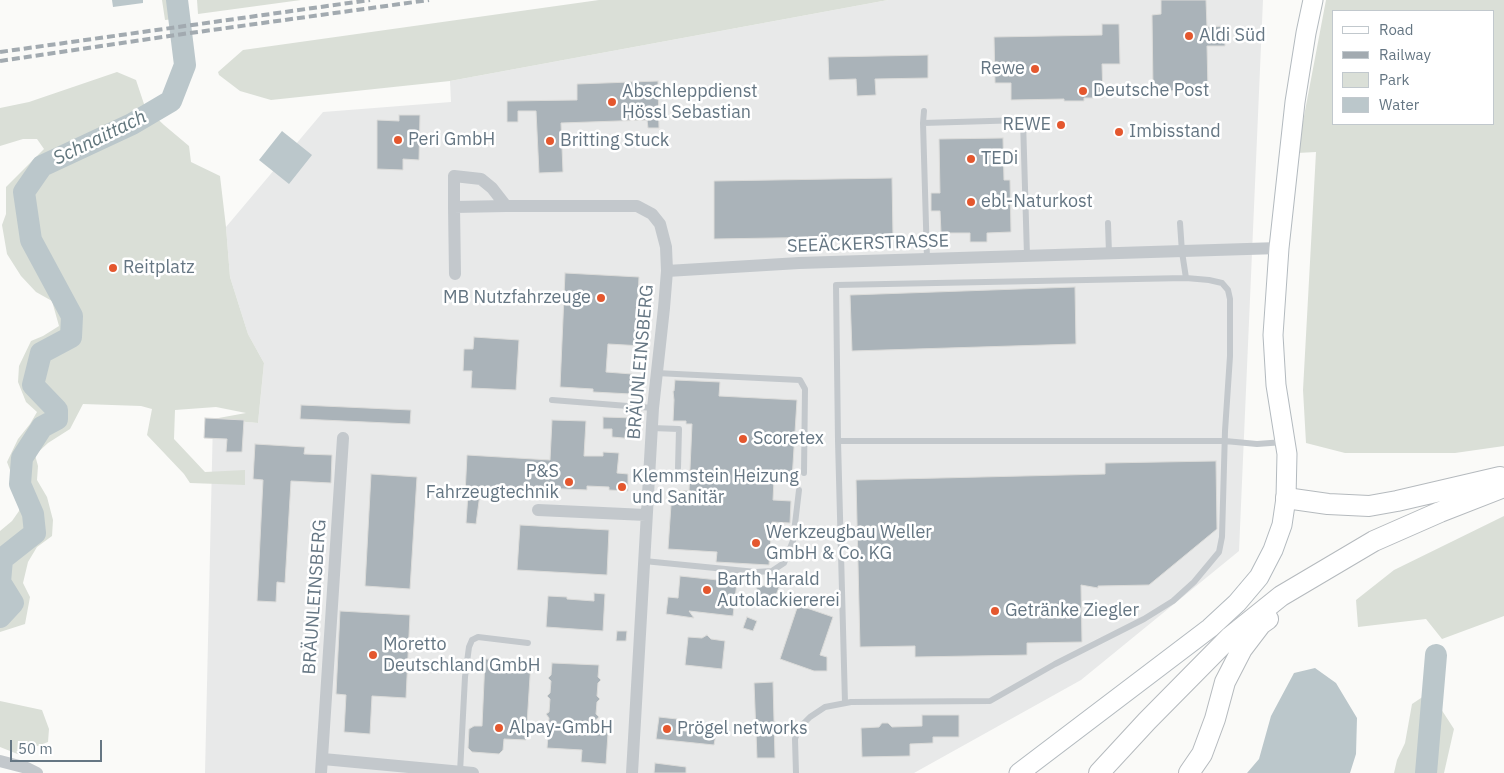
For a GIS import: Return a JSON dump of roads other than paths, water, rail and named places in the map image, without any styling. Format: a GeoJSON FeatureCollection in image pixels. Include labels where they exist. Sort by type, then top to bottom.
{"type":"FeatureCollection","features":[{"type":"Feature","properties":{"kind":"main road"},"geometry":{"type":"LineString","coordinates":[[1019,773],[1210,628],[1237,603],[1259,577],[1273,550],[1282,525],[1286,498],[1287,454],[1276,385],[1273,335],[1278,248],[1295,102],[1313,0]]}},
{"type":"Feature","properties":{"kind":"main road"},"geometry":{"type":"LineString","coordinates":[[1286,498],[1328,504],[1369,506],[1504,476]]}},
{"type":"Feature","properties":{"kind":"main road"},"geometry":{"type":"LineString","coordinates":[[1099,773],[1147,721],[1230,637],[1280,596],[1374,541],[1504,487]]}},
{"type":"Feature","properties":{"kind":"main road"},"geometry":{"type":"LineString","coordinates":[[1189,773],[1202,754],[1215,719],[1225,682],[1242,649],[1262,624],[1374,541]]}},
{"type":"Feature","properties":{"kind":"street"},"geometry":{"type":"LineString","coordinates":[[455,274],[454,176],[481,178],[492,188],[506,206]]}},
{"type":"Feature","properties":{"kind":"street"},"geometry":{"type":"LineString","coordinates":[[454,207],[637,206],[652,214],[660,224],[666,247],[667,271]]}},
{"type":"Feature","properties":{"kind":"street","name":"SEEÄCKERSTRASSE"},"geometry":{"type":"LineString","coordinates":[[667,271],[799,263],[1278,248]]}},
{"type":"Feature","properties":{"kind":"street","name":"BRÄUNLEINSBERG"},"geometry":{"type":"LineString","coordinates":[[632,773],[653,408],[667,271]]}},
{"type":"Feature","properties":{"kind":"street","name":"BRÄUNLEINSBERG"},"geometry":{"type":"LineString","coordinates":[[322,773],[343,438]]}},
{"type":"Feature","properties":{"kind":"street"},"geometry":{"type":"LineString","coordinates":[[538,510],[646,516]]}},
{"type":"Feature","properties":{"kind":"street"},"geometry":{"type":"LineString","coordinates":[[323,759],[469,773]]}},
{"type":"Feature","properties":{"kind":"street"},"geometry":{"type":"LineString","coordinates":[[0,761],[27,768],[37,773]]}},
{"type":"Feature","properties":{"kind":"lane"},"geometry":{"type":"LineString","coordinates":[[924,111],[927,259]]}},
{"type":"Feature","properties":{"kind":"lane"},"geometry":{"type":"LineString","coordinates":[[923,123],[1023,120],[1027,256]]}},
{"type":"Feature","properties":{"kind":"lane"},"geometry":{"type":"LineString","coordinates":[[1108,223],[1109,254]]}},
{"type":"Feature","properties":{"kind":"lane"},"geometry":{"type":"LineString","coordinates":[[1180,223],[1186,278]]}},
{"type":"Feature","properties":{"kind":"lane"},"geometry":{"type":"LineString","coordinates":[[796,773],[795,740],[799,728],[824,707],[845,703],[990,701],[1055,664],[1144,618],[1173,601],[1194,582],[1219,552],[1222,537],[1230,356],[1230,299],[1228,290],[1222,284],[1209,280],[1186,278],[836,285],[845,703]]}},
{"type":"Feature","properties":{"kind":"lane"},"geometry":{"type":"LineString","coordinates":[[656,373],[800,380],[805,389],[804,474]]}},
{"type":"Feature","properties":{"kind":"lane"},"geometry":{"type":"LineString","coordinates":[[552,400],[653,408]]}},
{"type":"Feature","properties":{"kind":"lane"},"geometry":{"type":"LineString","coordinates":[[652,428],[679,429],[678,468]]}},
{"type":"Feature","properties":{"kind":"lane"},"geometry":{"type":"LineString","coordinates":[[838,441],[1225,441],[1257,444],[1285,442]]}},
{"type":"Feature","properties":{"kind":"lane"},"geometry":{"type":"LineString","coordinates":[[644,561],[756,572],[767,572],[778,568],[788,556],[793,541],[798,490]]}},
{"type":"Feature","properties":{"kind":"lane"},"geometry":{"type":"LineString","coordinates":[[469,773],[465,677],[469,647],[472,640],[478,637],[528,643]]}},
{"type":"Feature","properties":{"kind":"water"},"geometry":{"type":"Polygon","coordinates":[[[112,0],[143,0],[143,3],[113,7],[112,0]]]}},
{"type":"Feature","properties":{"kind":"water"},"geometry":{"type":"Polygon","coordinates":[[[282,131],[312,155],[289,184],[259,160],[282,131]]]}},
{"type":"Feature","properties":{"kind":"water"},"geometry":{"type":"Polygon","coordinates":[[[1315,668],[1336,683],[1357,718],[1356,754],[1350,773],[1247,773],[1259,759],[1271,716],[1294,673],[1315,668]]]}},
{"type":"Feature","properties":{"kind":"waterway","name":"Schnaittach"},"geometry":{"type":"LineString","coordinates":[[0,617],[13,603],[0,582],[2,559],[35,533],[33,514],[20,484],[22,458],[42,427],[57,419],[57,410],[33,385],[41,353],[71,337],[72,316],[31,240],[24,192],[42,166],[132,124],[171,101],[185,65],[177,0]]}},
{"type":"Feature","properties":{"kind":"waterway"},"geometry":{"type":"LineString","coordinates":[[1426,773],[1436,655]]}},
{"type":"Feature","properties":{"kind":"railway"},"geometry":{"type":"LineString","coordinates":[[0,52],[370,0]]}},
{"type":"Feature","properties":{"kind":"railway"},"geometry":{"type":"LineString","coordinates":[[0,61],[429,0]]}},
{"type":"Feature","properties":{"kind":"place","name":"Aldi Süd"},"geometry":{"type":"Point","coordinates":[1189,36]}},
{"type":"Feature","properties":{"kind":"place","name":"Rewe"},"geometry":{"type":"Point","coordinates":[1035,69]}},
{"type":"Feature","properties":{"kind":"place","name":"Deutsche Post"},"geometry":{"type":"Point","coordinates":[1083,91]}},
{"type":"Feature","properties":{"kind":"place","name":"Abschleppdienst Hössl Sebastian"},"geometry":{"type":"Point","coordinates":[612,102]}},
{"type":"Feature","properties":{"kind":"place","name":"REWE"},"geometry":{"type":"Point","coordinates":[1061,125]}},
{"type":"Feature","properties":{"kind":"place","name":"Imbisstand"},"geometry":{"type":"Point","coordinates":[1119,132]}},
{"type":"Feature","properties":{"kind":"place","name":"Peri GmbH"},"geometry":{"type":"Point","coordinates":[398,140]}},
{"type":"Feature","properties":{"kind":"place","name":"Britting Stuck"},"geometry":{"type":"Point","coordinates":[550,141]}},
{"type":"Feature","properties":{"kind":"place","name":"TEDi"},"geometry":{"type":"Point","coordinates":[971,159]}},
{"type":"Feature","properties":{"kind":"place","name":"ebl-Naturkost"},"geometry":{"type":"Point","coordinates":[971,202]}},
{"type":"Feature","properties":{"kind":"place","name":"Reitplatz"},"geometry":{"type":"Point","coordinates":[113,268]}},
{"type":"Feature","properties":{"kind":"place","name":"MB Nutzfahrzeuge"},"geometry":{"type":"Point","coordinates":[601,298]}},
{"type":"Feature","properties":{"kind":"place","name":"Scoretex"},"geometry":{"type":"Point","coordinates":[743,439]}},
{"type":"Feature","properties":{"kind":"place","name":"P&S Fahrzeugtechnik"},"geometry":{"type":"Point","coordinates":[569,482]}},
{"type":"Feature","properties":{"kind":"place","name":"Klemmstein Heizung und Sanitär"},"geometry":{"type":"Point","coordinates":[622,487]}},
{"type":"Feature","properties":{"kind":"place","name":"Werkzeugbau Weller GmbH & Co. KG"},"geometry":{"type":"Point","coordinates":[756,543]}},
{"type":"Feature","properties":{"kind":"place","name":"Barth Harald Autolackiererei"},"geometry":{"type":"Point","coordinates":[707,590]}},
{"type":"Feature","properties":{"kind":"place","name":"Getränke Ziegler"},"geometry":{"type":"Point","coordinates":[995,611]}},
{"type":"Feature","properties":{"kind":"place","name":"Moretto Deutschland GmbH"},"geometry":{"type":"Point","coordinates":[373,655]}},
{"type":"Feature","properties":{"kind":"place","name":"Alpay-GmbH"},"geometry":{"type":"Point","coordinates":[499,728]}},
{"type":"Feature","properties":{"kind":"place","name":"Prögel networks"},"geometry":{"type":"Point","coordinates":[667,729]}}]}
